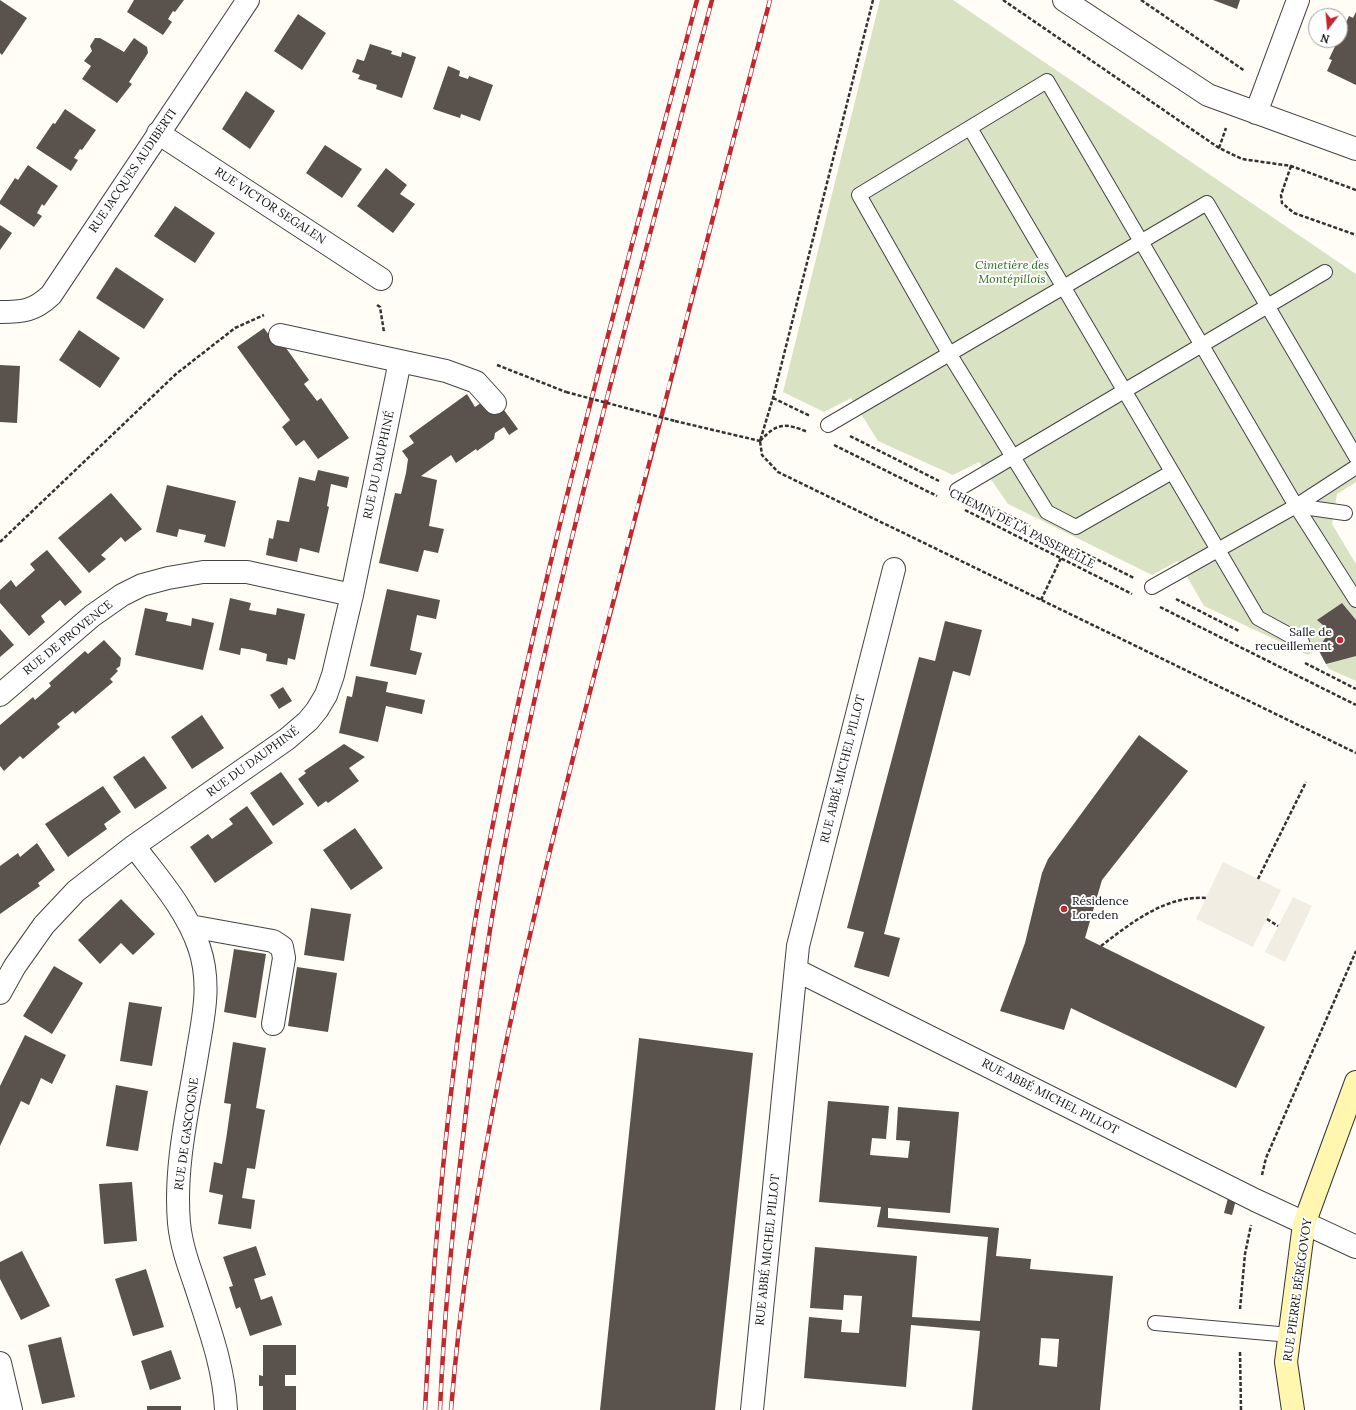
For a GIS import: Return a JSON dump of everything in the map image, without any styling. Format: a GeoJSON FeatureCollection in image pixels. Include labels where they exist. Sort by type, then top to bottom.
{"type":"FeatureCollection","features":[{"type":"Feature","properties":{"kind":"street","name":"RUE JACQUES AUDIBERTI"},"geometry":{"type":"LineString","coordinates":[[0,312],[19,312],[39,306],[51,295],[248,0]]}},
{"type":"Feature","properties":{"kind":"street"},"geometry":{"type":"LineString","coordinates":[[1064,0],[1208,95],[1356,149]]}},
{"type":"Feature","properties":{"kind":"street"},"geometry":{"type":"LineString","coordinates":[[1256,113],[1298,0]]}},
{"type":"Feature","properties":{"kind":"street","name":"RUE VICTOR SEGALEN"},"geometry":{"type":"LineString","coordinates":[[158,133],[381,279]]}},
{"type":"Feature","properties":{"kind":"street"},"geometry":{"type":"LineString","coordinates":[[280,335],[446,371],[476,382],[494,403]]}},
{"type":"Feature","properties":{"kind":"street","name":"RUE DU DAUPHINÉ"},"geometry":{"type":"LineString","coordinates":[[0,992],[33,940],[60,908],[86,883],[134,846],[287,739],[308,721],[326,695],[333,675],[352,595],[400,360]]}},
{"type":"Feature","properties":{"kind":"street","name":"RUE ABBÉ MICHEL PILLOT"},"geometry":{"type":"LineString","coordinates":[[752,1410],[798,946],[894,569]]}},
{"type":"Feature","properties":{"kind":"street","name":"RUE DE PROVENCE"},"geometry":{"type":"LineString","coordinates":[[0,695],[92,616],[122,595],[142,586],[168,578],[203,572],[247,572],[352,595]]}},
{"type":"Feature","properties":{"kind":"street","name":"RUE DE GASCOGNE"},"geometry":{"type":"LineString","coordinates":[[134,846],[179,905],[190,926],[203,963],[207,995],[179,1174],[179,1219],[187,1260],[218,1354],[226,1410]]}},
{"type":"Feature","properties":{"kind":"street"},"geometry":{"type":"LineString","coordinates":[[190,926],[273,941],[282,947],[284,958],[273,1024]]}},
{"type":"Feature","properties":{"kind":"street","name":"RUE ABBÉ MICHEL PILLOT"},"geometry":{"type":"LineString","coordinates":[[796,970],[1255,1200],[1356,1247]]}},
{"type":"Feature","properties":{"kind":"street","name":"RUE PIERRE BÉRÉGOVOY"},"geometry":{"type":"LineString","coordinates":[[1293,1410],[1286,1362],[1304,1224],[1356,1082]]}},
{"type":"Feature","properties":{"kind":"street"},"geometry":{"type":"LineString","coordinates":[[0,1363],[11,1410]]}},
{"type":"Feature","properties":{"kind":"lane"},"geometry":{"type":"LineString","coordinates":[[1172,472],[1076,527],[1047,512],[950,355],[859,195],[1047,81],[1296,506],[1356,600]]}},
{"type":"Feature","properties":{"kind":"lane"},"geometry":{"type":"LineString","coordinates":[[970,128],[1258,618],[1302,642]]}},
{"type":"Feature","properties":{"kind":"lane"},"geometry":{"type":"LineString","coordinates":[[828,425],[950,355],[1207,203],[1356,457]]}},
{"type":"Feature","properties":{"kind":"lane"},"geometry":{"type":"LineString","coordinates":[[957,490],[1325,272]]}},
{"type":"Feature","properties":{"kind":"lane"},"geometry":{"type":"LineString","coordinates":[[1152,587],[1219,551],[1296,506],[1356,468]]}},
{"type":"Feature","properties":{"kind":"lane"},"geometry":{"type":"LineString","coordinates":[[1296,506],[1345,513]]}},
{"type":"Feature","properties":{"kind":"lane"},"geometry":{"type":"LineString","coordinates":[[1155,1323],[1290,1336]]}},
{"type":"Feature","properties":{"kind":"path"},"geometry":{"type":"LineString","coordinates":[[873,0],[773,398],[760,441],[762,455],[778,472],[1356,753]]}},
{"type":"Feature","properties":{"kind":"path"},"geometry":{"type":"LineString","coordinates":[[1003,0],[1219,148],[1242,159],[1292,166],[1356,190]]}},
{"type":"Feature","properties":{"kind":"path"},"geometry":{"type":"LineString","coordinates":[[1141,0],[1240,69],[1268,81]]}},
{"type":"Feature","properties":{"kind":"path"},"geometry":{"type":"LineString","coordinates":[[1292,166],[1281,196],[1282,203],[1294,212],[1356,235]]}},
{"type":"Feature","properties":{"kind":"path"},"geometry":{"type":"LineString","coordinates":[[0,542],[176,374],[236,328],[255,317],[269,313]]}},
{"type":"Feature","properties":{"kind":"path"},"geometry":{"type":"LineString","coordinates":[[377,329],[391,333]]}},
{"type":"Feature","properties":{"kind":"path"},"geometry":{"type":"LineString","coordinates":[[494,364],[537,383],[566,392],[760,441]]}},
{"type":"Feature","properties":{"kind":"path"},"geometry":{"type":"LineString","coordinates":[[760,441],[772,429],[788,425],[814,435]]}},
{"type":"Feature","properties":{"kind":"path","name":"CHEMIN DE LA PASSERELLE"},"geometry":{"type":"LineString","coordinates":[[829,442],[942,498]]}},
{"type":"Feature","properties":{"kind":"path","name":"CHEMIN DE LA PASSERELLE"},"geometry":{"type":"LineString","coordinates":[[962,509],[1133,594]]}},
{"type":"Feature","properties":{"kind":"path"},"geometry":{"type":"LineString","coordinates":[[1041,600],[1061,558]]}},
{"type":"Feature","properties":{"kind":"path"},"geometry":{"type":"LineString","coordinates":[[1154,604],[1356,705]]}},
{"type":"Feature","properties":{"kind":"path"},"geometry":{"type":"LineString","coordinates":[[1258,879],[1306,782]]}},
{"type":"Feature","properties":{"kind":"path"},"geometry":{"type":"LineString","coordinates":[[1101,946],[1147,913],[1177,902],[1197,897],[1206,898]]}},
{"type":"Feature","properties":{"kind":"path"},"geometry":{"type":"LineString","coordinates":[[1267,919],[1278,926]]}},
{"type":"Feature","properties":{"kind":"path"},"geometry":{"type":"LineString","coordinates":[[1241,1410],[1240,1312],[1245,1254],[1255,1200],[1266,1158],[1356,951]]}},
{"type":"Feature","properties":{"kind":"green space","name":"Cimetière des Montépillois"},"geometry":{"type":"Polygon","coordinates":[[[880,0],[953,0],[1356,274],[1356,482],[1337,494],[1332,524],[1356,564],[1356,681],[1329,669],[1318,649],[1308,655],[1204,606],[1178,561],[1152,575],[1008,504],[979,462],[953,475],[878,441],[851,398],[824,412],[783,392],[880,0]]]}},
{"type":"Feature","properties":{"kind":"shaded area"},"geometry":{"type":"Polygon","coordinates":[[[1223,862],[1281,890],[1253,947],[1196,919],[1223,862]]]}},
{"type":"Feature","properties":{"kind":"shaded area"},"geometry":{"type":"Polygon","coordinates":[[[1293,897],[1312,906],[1285,962],[1265,952],[1293,897]]]}},
{"type":"Feature","properties":{"kind":"building"},"geometry":{"type":"Polygon","coordinates":[[[0,0],[27,18],[2,55],[0,53],[0,0]]]}},
{"type":"Feature","properties":{"kind":"building"},"geometry":{"type":"Polygon","coordinates":[[[134,0],[184,0],[175,12],[173,11],[168,19],[172,22],[163,35],[127,12],[134,0]]]}},
{"type":"Feature","properties":{"kind":"building"},"geometry":{"type":"Polygon","coordinates":[[[1213,0],[1240,0],[1237,9],[1213,0]]]}},
{"type":"Feature","properties":{"kind":"building"},"geometry":{"type":"Polygon","coordinates":[[[1356,12],[1356,85],[1327,71],[1332,60],[1329,59],[1334,48],[1348,48],[1348,18],[1349,16],[1353,18],[1356,12]]]}},
{"type":"Feature","properties":{"kind":"building"},"geometry":{"type":"Polygon","coordinates":[[[298,14],[326,33],[302,70],[274,51],[298,14]]]}},
{"type":"Feature","properties":{"kind":"building"},"geometry":{"type":"Polygon","coordinates":[[[95,38],[100,38],[124,52],[134,38],[147,47],[148,53],[129,82],[132,84],[117,103],[82,79],[91,66],[84,61],[92,51],[90,46],[95,38]]]}},
{"type":"Feature","properties":{"kind":"building"},"geometry":{"type":"Polygon","coordinates":[[[370,44],[392,51],[391,54],[401,57],[402,52],[416,57],[402,98],[376,89],[377,85],[358,79],[360,75],[352,72],[357,59],[364,61],[370,44]]]}},
{"type":"Feature","properties":{"kind":"building"},"geometry":{"type":"Polygon","coordinates":[[[448,66],[460,71],[459,76],[468,79],[469,76],[493,85],[480,121],[461,114],[460,118],[433,109],[448,66]]]}},
{"type":"Feature","properties":{"kind":"building"},"geometry":{"type":"Polygon","coordinates":[[[246,91],[275,111],[250,149],[222,129],[246,91]]]}},
{"type":"Feature","properties":{"kind":"building"},"geometry":{"type":"Polygon","coordinates":[[[65,109],[96,130],[82,150],[80,149],[74,158],[78,160],[71,171],[36,148],[53,123],[55,124],[65,109]]]}},
{"type":"Feature","properties":{"kind":"building"},"geometry":{"type":"Polygon","coordinates":[[[325,145],[362,169],[342,198],[306,173],[325,145]]]}},
{"type":"Feature","properties":{"kind":"building"},"geometry":{"type":"Polygon","coordinates":[[[28,165],[58,186],[44,206],[42,204],[37,213],[42,216],[34,227],[0,204],[0,201],[15,178],[18,180],[28,165]]]}},
{"type":"Feature","properties":{"kind":"building"},"geometry":{"type":"Polygon","coordinates":[[[386,168],[407,185],[400,194],[415,204],[393,233],[357,206],[386,168]]]}},
{"type":"Feature","properties":{"kind":"building"},"geometry":{"type":"Polygon","coordinates":[[[175,206],[215,233],[195,263],[154,236],[175,206]]]}},
{"type":"Feature","properties":{"kind":"building"},"geometry":{"type":"Polygon","coordinates":[[[0,225],[12,233],[0,250],[0,225]]]}},
{"type":"Feature","properties":{"kind":"building"},"geometry":{"type":"Polygon","coordinates":[[[116,267],[164,299],[144,329],[96,298],[116,267]]]}},
{"type":"Feature","properties":{"kind":"building"},"geometry":{"type":"Polygon","coordinates":[[[264,328],[276,345],[281,341],[309,380],[304,384],[317,401],[321,398],[349,438],[318,459],[304,440],[296,446],[282,427],[290,420],[237,347],[264,328]]]}},
{"type":"Feature","properties":{"kind":"building"},"geometry":{"type":"Polygon","coordinates":[[[79,330],[120,358],[100,388],[59,360],[79,330]]]}},
{"type":"Feature","properties":{"kind":"building"},"geometry":{"type":"Polygon","coordinates":[[[0,365],[20,366],[17,423],[0,422],[0,365]]]}},
{"type":"Feature","properties":{"kind":"building"},"geometry":{"type":"Polygon","coordinates":[[[467,394],[475,407],[485,400],[501,406],[518,429],[509,435],[504,427],[495,433],[494,439],[477,451],[476,449],[456,463],[451,455],[421,476],[437,480],[429,526],[444,529],[438,553],[424,550],[418,572],[379,563],[395,493],[401,494],[406,473],[408,459],[402,451],[414,443],[409,436],[467,394]]]}},
{"type":"Feature","properties":{"kind":"building"},"geometry":{"type":"Polygon","coordinates":[[[318,470],[349,477],[347,488],[331,484],[327,506],[329,507],[319,553],[300,548],[297,562],[266,555],[269,538],[273,539],[277,520],[289,522],[299,477],[315,481],[318,470]]]}},
{"type":"Feature","properties":{"kind":"building"},"geometry":{"type":"Polygon","coordinates":[[[167,485],[236,501],[225,547],[204,542],[206,535],[179,529],[177,537],[156,532],[167,485]]]}},
{"type":"Feature","properties":{"kind":"building"},"geometry":{"type":"Polygon","coordinates":[[[111,493],[142,529],[125,542],[121,537],[101,555],[106,559],[89,573],[58,538],[111,493]]]}},
{"type":"Feature","properties":{"kind":"building"},"geometry":{"type":"Polygon","coordinates":[[[47,550],[82,592],[65,606],[60,600],[41,616],[45,622],[29,636],[0,603],[0,590],[11,580],[16,587],[35,570],[30,564],[47,550]]]}},
{"type":"Feature","properties":{"kind":"building"},"geometry":{"type":"Polygon","coordinates":[[[387,589],[440,600],[436,619],[417,615],[410,650],[422,653],[416,675],[370,666],[387,589]]]}},
{"type":"Feature","properties":{"kind":"building"},"geometry":{"type":"Polygon","coordinates":[[[230,598],[251,603],[249,610],[276,615],[277,608],[305,614],[295,660],[288,658],[287,665],[266,661],[267,654],[254,650],[241,648],[240,655],[219,650],[230,598]]]}},
{"type":"Feature","properties":{"kind":"building","name":"Salle de recueillement"},"geometry":{"type":"Polygon","coordinates":[[[1342,603],[1356,620],[1356,656],[1326,664],[1318,649],[1330,631],[1317,620],[1342,603]]]}},
{"type":"Feature","properties":{"kind":"building"},"geometry":{"type":"Polygon","coordinates":[[[145,608],[168,613],[166,621],[191,626],[192,618],[214,623],[203,670],[135,655],[145,608]]]}},
{"type":"Feature","properties":{"kind":"building"},"geometry":{"type":"Polygon","coordinates":[[[945,621],[982,630],[970,676],[953,671],[884,934],[900,938],[889,977],[854,967],[864,932],[847,928],[919,657],[935,661],[945,621]]]}},
{"type":"Feature","properties":{"kind":"building"},"geometry":{"type":"Polygon","coordinates":[[[0,629],[14,645],[0,657],[0,629]]]}},
{"type":"Feature","properties":{"kind":"building"},"geometry":{"type":"Polygon","coordinates":[[[104,640],[121,658],[120,666],[116,669],[118,671],[110,679],[113,682],[75,714],[73,711],[57,724],[60,727],[23,759],[20,756],[4,771],[0,766],[0,725],[33,697],[35,700],[51,686],[49,683],[85,651],[88,654],[104,640]]]}},
{"type":"Feature","properties":{"kind":"building"},"geometry":{"type":"Polygon","coordinates":[[[356,676],[388,682],[386,692],[425,700],[422,714],[386,706],[378,742],[339,733],[347,696],[352,697],[356,676]]]}},
{"type":"Feature","properties":{"kind":"building"},"geometry":{"type":"Polygon","coordinates":[[[283,687],[292,701],[279,709],[270,695],[283,687]]]}},
{"type":"Feature","properties":{"kind":"building"},"geometry":{"type":"Polygon","coordinates":[[[202,715],[224,748],[192,769],[171,737],[202,715]]]}},
{"type":"Feature","properties":{"kind":"building","name":"Résidence Loreden"},"geometry":{"type":"Polygon","coordinates":[[[1139,735],[1188,771],[1102,880],[1085,938],[1265,1027],[1236,1088],[1071,1008],[1064,1030],[1000,1011],[1025,943],[1042,873],[1048,859],[1139,735]]]}},
{"type":"Feature","properties":{"kind":"building"},"geometry":{"type":"Polygon","coordinates":[[[344,744],[365,757],[349,768],[359,781],[328,803],[326,801],[318,807],[298,779],[306,773],[304,771],[344,744]]]}},
{"type":"Feature","properties":{"kind":"building"},"geometry":{"type":"Polygon","coordinates":[[[144,756],[167,788],[135,809],[113,777],[144,756]]]}},
{"type":"Feature","properties":{"kind":"building"},"geometry":{"type":"Polygon","coordinates":[[[281,772],[304,804],[273,826],[250,793],[281,772]]]}},
{"type":"Feature","properties":{"kind":"building"},"geometry":{"type":"Polygon","coordinates":[[[103,786],[121,812],[104,824],[107,829],[68,857],[45,824],[103,786]]]}},
{"type":"Feature","properties":{"kind":"building"},"geometry":{"type":"Polygon","coordinates":[[[247,806],[273,843],[215,883],[190,847],[208,834],[212,839],[233,824],[229,819],[247,806]]]}},
{"type":"Feature","properties":{"kind":"building"},"geometry":{"type":"Polygon","coordinates":[[[355,828],[383,868],[351,890],[323,850],[355,828]]]}},
{"type":"Feature","properties":{"kind":"building"},"geometry":{"type":"Polygon","coordinates":[[[37,843],[55,870],[38,883],[40,886],[0,914],[0,866],[18,853],[20,857],[37,843]]]}},
{"type":"Feature","properties":{"kind":"building"},"geometry":{"type":"Polygon","coordinates":[[[121,899],[155,934],[133,955],[121,943],[100,964],[78,940],[121,899]]]}},
{"type":"Feature","properties":{"kind":"building"},"geometry":{"type":"Polygon","coordinates":[[[311,908],[351,914],[344,961],[304,955],[311,908]]]}},
{"type":"Feature","properties":{"kind":"building"},"geometry":{"type":"Polygon","coordinates":[[[234,949],[266,954],[256,1018],[224,1012],[234,949]]]}},
{"type":"Feature","properties":{"kind":"building"},"geometry":{"type":"Polygon","coordinates":[[[54,966],[83,983],[52,1034],[23,1016],[54,966]]]}},
{"type":"Feature","properties":{"kind":"building"},"geometry":{"type":"Polygon","coordinates":[[[297,967],[337,973],[328,1032],[288,1026],[297,967]]]}},
{"type":"Feature","properties":{"kind":"building"},"geometry":{"type":"Polygon","coordinates":[[[129,1002],[162,1007],[152,1066],[120,1061],[129,1002]]]}},
{"type":"Feature","properties":{"kind":"building"},"geometry":{"type":"Polygon","coordinates":[[[25,1035],[66,1055],[52,1084],[41,1078],[29,1105],[21,1101],[0,1146],[0,1086],[25,1035]]]}},
{"type":"Feature","properties":{"kind":"building"},"geometry":{"type":"Polygon","coordinates":[[[639,1038],[753,1053],[715,1410],[600,1410],[639,1038]]]}},
{"type":"Feature","properties":{"kind":"building"},"geometry":{"type":"Polygon","coordinates":[[[233,1042],[266,1048],[256,1108],[265,1110],[255,1169],[247,1168],[242,1198],[255,1200],[251,1229],[218,1224],[223,1195],[209,1192],[214,1162],[222,1164],[227,1133],[231,1104],[224,1103],[233,1042]]]}},
{"type":"Feature","properties":{"kind":"building"},"geometry":{"type":"Polygon","coordinates":[[[116,1085],[148,1091],[138,1151],[106,1146],[116,1085]]]}},
{"type":"Feature","properties":{"kind":"building"},"geometry":{"type":"Polygon","coordinates":[[[828,1101],[889,1106],[886,1139],[872,1138],[870,1155],[908,1158],[910,1141],[896,1140],[898,1107],[959,1112],[950,1213],[888,1208],[888,1218],[999,1228],[996,1256],[1031,1259],[1030,1269],[1113,1276],[1100,1410],[972,1410],[980,1331],[911,1325],[906,1387],[804,1378],[809,1317],[842,1320],[841,1332],[859,1333],[862,1296],[844,1295],[843,1310],[810,1308],[815,1247],[917,1256],[912,1317],[980,1321],[988,1237],[877,1227],[881,1207],[819,1202],[828,1101]],[[1041,1338],[1039,1365],[1057,1367],[1059,1339],[1041,1338]]]}},
{"type":"Feature","properties":{"kind":"building"},"geometry":{"type":"Polygon","coordinates":[[[132,1182],[137,1241],[104,1244],[99,1184],[132,1182]]]}},
{"type":"Feature","properties":{"kind":"building"},"geometry":{"type":"Polygon","coordinates":[[[1228,1198],[1236,1200],[1232,1215],[1224,1213],[1228,1198]]]}},
{"type":"Feature","properties":{"kind":"building"},"geometry":{"type":"Polygon","coordinates":[[[256,1246],[266,1275],[254,1279],[261,1300],[272,1296],[282,1325],[250,1336],[240,1307],[236,1309],[229,1287],[233,1286],[223,1257],[256,1246]]]}},
{"type":"Feature","properties":{"kind":"building"},"geometry":{"type":"Polygon","coordinates":[[[22,1251],[50,1306],[21,1320],[0,1279],[0,1262],[22,1251]]]}},
{"type":"Feature","properties":{"kind":"building"},"geometry":{"type":"Polygon","coordinates":[[[146,1269],[164,1327],[133,1336],[115,1279],[146,1269]]]}},
{"type":"Feature","properties":{"kind":"building"},"geometry":{"type":"Polygon","coordinates":[[[61,1337],[75,1397],[42,1404],[28,1345],[61,1337]]]}},
{"type":"Feature","properties":{"kind":"building"},"geometry":{"type":"Polygon","coordinates":[[[263,1345],[296,1345],[296,1375],[285,1375],[285,1386],[296,1386],[296,1410],[263,1410],[263,1386],[259,1386],[259,1375],[263,1376],[263,1345]]]}},
{"type":"Feature","properties":{"kind":"building"},"geometry":{"type":"Polygon","coordinates":[[[171,1350],[181,1379],[150,1390],[141,1361],[171,1350]]]}},
{"type":"Feature","properties":{"kind":"building"},"geometry":{"type":"Polygon","coordinates":[[[147,1406],[181,1406],[181,1410],[147,1410],[147,1406]]]}},
{"type":"Feature","properties":{"kind":"railway"},"geometry":{"type":"LineString","coordinates":[[425,1410],[438,1215],[460,1021],[480,892],[502,779],[552,556],[697,0]]}},
{"type":"Feature","properties":{"kind":"railway"},"geometry":{"type":"LineString","coordinates":[[440,1410],[449,1269],[468,1091],[488,941],[508,828],[529,724],[577,516],[712,0]]}},
{"type":"Feature","properties":{"kind":"railway"},"geometry":{"type":"LineString","coordinates":[[451,1410],[460,1321],[486,1145],[522,971],[563,797],[770,0]]}},
{"type":"Feature","properties":{"kind":"place","name":"Salle de recueillement"},"geometry":{"type":"Point","coordinates":[1340,640]}},
{"type":"Feature","properties":{"kind":"place","name":"Résidence Loreden"},"geometry":{"type":"Point","coordinates":[1064,909]}}]}
